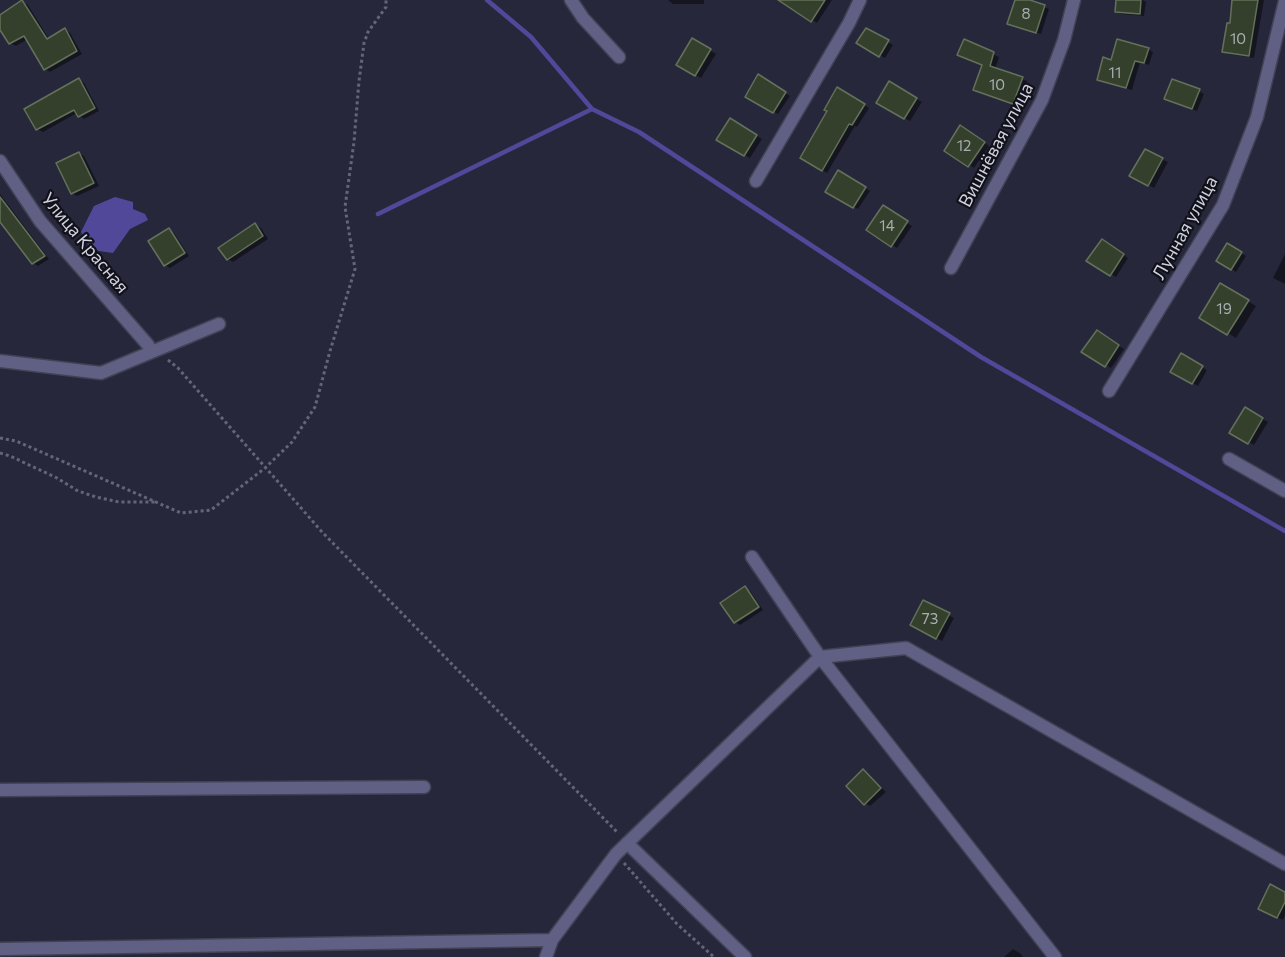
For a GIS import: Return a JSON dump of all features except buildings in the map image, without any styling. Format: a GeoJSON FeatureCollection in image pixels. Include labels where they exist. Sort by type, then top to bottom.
{"type":"FeatureCollection","features":[{"type":"Feature","properties":{"kind":"street"},"geometry":{"type":"LineString","coordinates":[[571,0],[583,18],[619,57]]}},
{"type":"Feature","properties":{"kind":"street"},"geometry":{"type":"LineString","coordinates":[[756,181],[860,0]]}},
{"type":"Feature","properties":{"kind":"street","name":"Вишнёвая улица"},"geometry":{"type":"LineString","coordinates":[[951,268],[1042,100],[1064,40],[1074,0]]}},
{"type":"Feature","properties":{"kind":"street","name":"Лунная улица"},"geometry":{"type":"LineString","coordinates":[[1109,392],[1223,205],[1257,117],[1285,1]]}},
{"type":"Feature","properties":{"kind":"street","name":"Улица Красная"},"geometry":{"type":"LineString","coordinates":[[0,161],[40,221],[152,348]]}},
{"type":"Feature","properties":{"kind":"street"},"geometry":{"type":"LineString","coordinates":[[0,362],[101,374],[152,348],[219,324]]}},
{"type":"Feature","properties":{"kind":"street"},"geometry":{"type":"LineString","coordinates":[[1229,459],[1285,491]]}},
{"type":"Feature","properties":{"kind":"street"},"geometry":{"type":"LineString","coordinates":[[752,557],[820,657],[1055,957]]}},
{"type":"Feature","properties":{"kind":"street"},"geometry":{"type":"LineString","coordinates":[[546,957],[552,939],[616,854],[820,657],[906,648],[1285,864]]}},
{"type":"Feature","properties":{"kind":"street"},"geometry":{"type":"LineString","coordinates":[[0,790],[424,787]]}},
{"type":"Feature","properties":{"kind":"street"},"geometry":{"type":"LineString","coordinates":[[627,843],[746,957]]}},
{"type":"Feature","properties":{"kind":"street"},"geometry":{"type":"LineString","coordinates":[[0,949],[552,939]]}},
{"type":"Feature","properties":{"kind":"path"},"geometry":{"type":"LineString","coordinates":[[0,438],[16,441],[181,513],[211,510],[264,468],[292,442],[315,406],[356,269],[345,207],[359,81],[364,43],[368,32],[386,7],[386,0]]}},
{"type":"Feature","properties":{"kind":"path"},"geometry":{"type":"LineString","coordinates":[[152,348],[178,368],[264,468],[323,532],[627,843]]}},
{"type":"Feature","properties":{"kind":"path"},"geometry":{"type":"LineString","coordinates":[[0,453],[96,498],[119,502],[157,502]]}},
{"type":"Feature","properties":{"kind":"path"},"geometry":{"type":"LineString","coordinates":[[616,854],[677,924],[714,957]]}},
{"type":"Feature","properties":{"kind":"shaded area"},"geometry":{"type":"Polygon","coordinates":[[[115,197],[133,202],[133,209],[145,214],[148,220],[130,229],[113,253],[99,251],[89,246],[81,232],[94,206],[115,197]]]}},
{"type":"Feature","properties":{"kind":"waterway"},"geometry":{"type":"LineString","coordinates":[[487,0],[531,37],[592,109]]}},
{"type":"Feature","properties":{"kind":"waterway"},"geometry":{"type":"LineString","coordinates":[[378,214],[592,109],[639,132],[981,357],[1285,531]]}}]}
